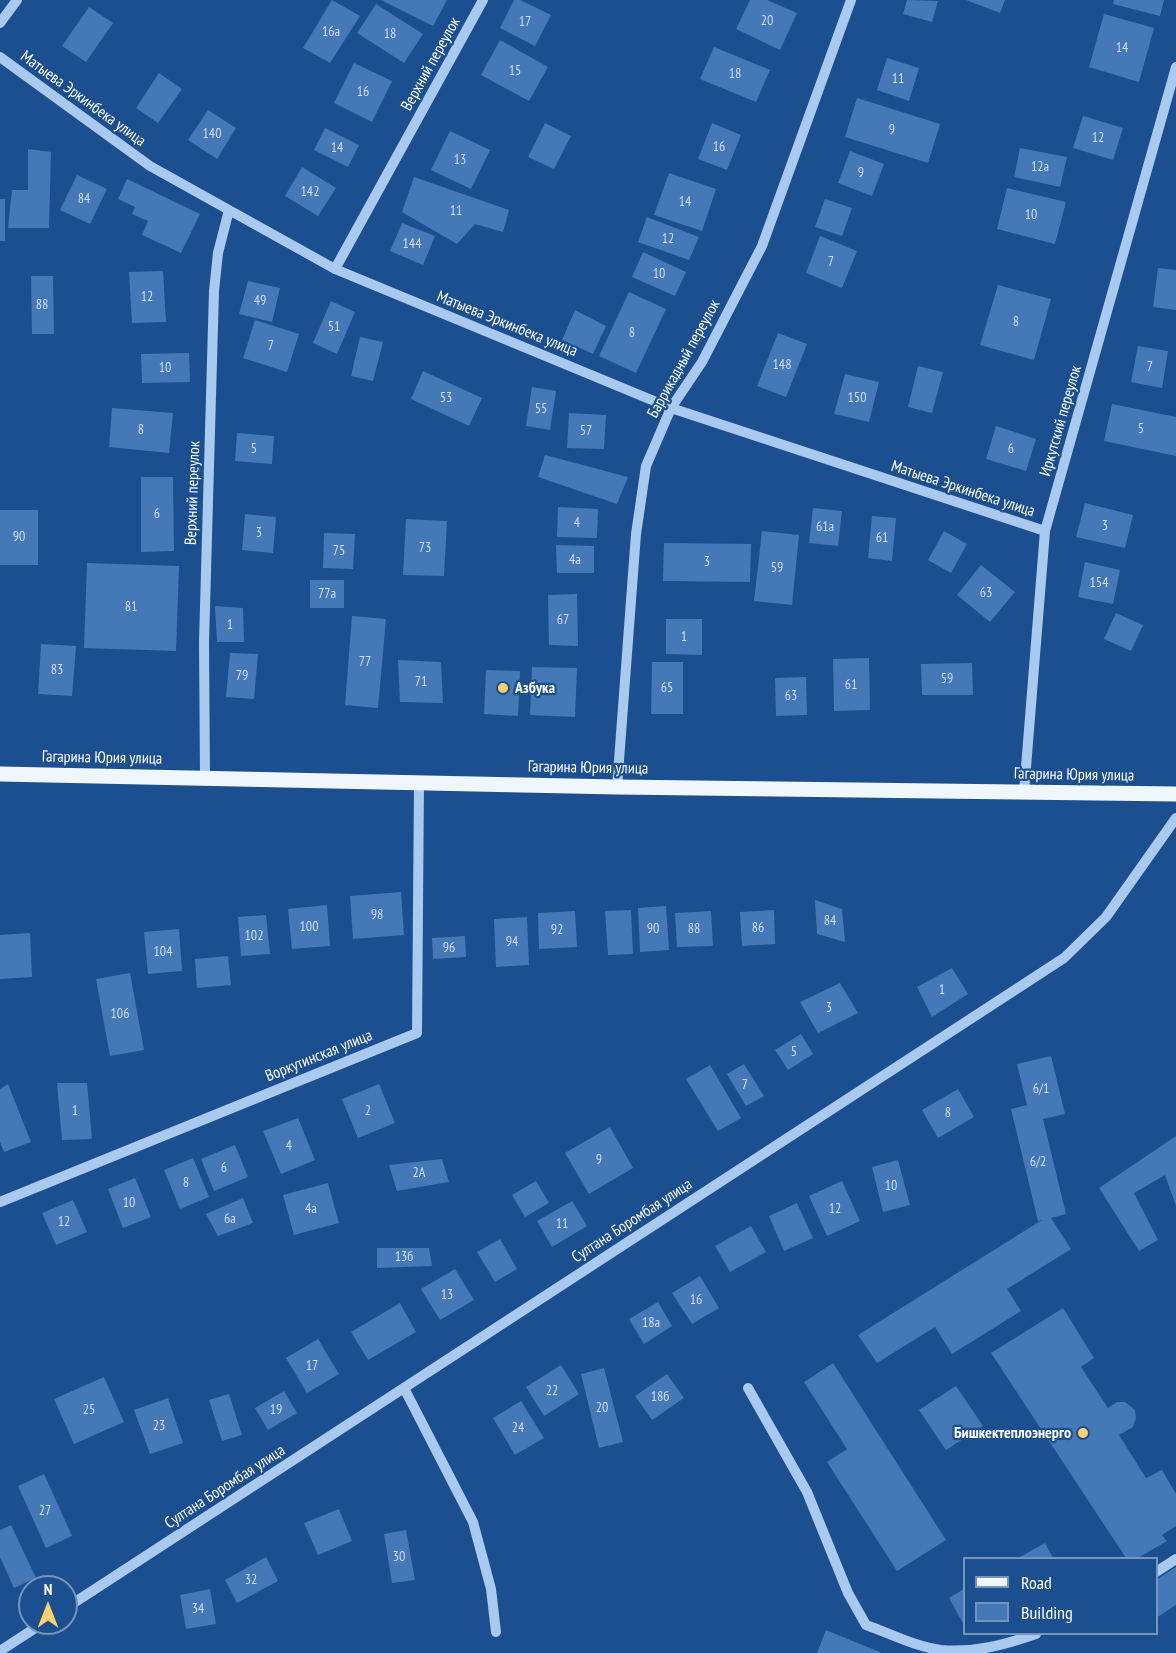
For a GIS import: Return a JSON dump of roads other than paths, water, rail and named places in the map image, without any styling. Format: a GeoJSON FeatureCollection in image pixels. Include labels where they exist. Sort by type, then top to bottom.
{"type":"FeatureCollection","features":[{"type":"Feature","properties":{"kind":"main road","name":"Гагарина Юрия улица"},"geometry":{"type":"LineString","coordinates":[[0,774],[617,787],[1176,794]]}},
{"type":"Feature","properties":{"kind":"street"},"geometry":{"type":"LineString","coordinates":[[0,23],[17,0]]}},
{"type":"Feature","properties":{"kind":"street","name":"Верхний переулок"},"geometry":{"type":"LineString","coordinates":[[335,269],[483,0]]}},
{"type":"Feature","properties":{"kind":"street","name":"Баррикадный переулок"},"geometry":{"type":"LineString","coordinates":[[617,787],[639,501],[646,466],[671,408],[702,362],[762,246],[851,0]]}},
{"type":"Feature","properties":{"kind":"street","name":"Матыева Эркинбека улица"},"geometry":{"type":"LineString","coordinates":[[0,57],[150,166],[335,269],[671,408],[1045,531]]}},
{"type":"Feature","properties":{"kind":"street","name":"Иркутский переулок"},"geometry":{"type":"LineString","coordinates":[[1024,792],[1045,531],[1176,67]]}},
{"type":"Feature","properties":{"kind":"street","name":"Верхний переулок"},"geometry":{"type":"LineString","coordinates":[[205,778],[204,642],[214,291],[218,253],[229,210]]}},
{"type":"Feature","properties":{"kind":"street","name":"Воркутинская улица"},"geometry":{"type":"LineString","coordinates":[[0,1202],[417,1033],[419,782]]}},
{"type":"Feature","properties":{"kind":"street","name":"Султана Боромбая улица"},"geometry":{"type":"LineString","coordinates":[[78,1600],[1064,958],[1106,917],[1176,818]]}},
{"type":"Feature","properties":{"kind":"street"},"geometry":{"type":"LineString","coordinates":[[404,1388],[473,1522],[491,1589],[496,1632]]}},
{"type":"Feature","properties":{"kind":"street"},"geometry":{"type":"LineString","coordinates":[[748,1388],[807,1492],[848,1593],[866,1625],[939,1650],[978,1650],[1000,1647],[1033,1635]]}},
{"type":"Feature","properties":{"kind":"street"},"geometry":{"type":"LineString","coordinates":[[1158,1571],[1176,1559]]}},
{"type":"Feature","properties":{"kind":"street"},"geometry":{"type":"LineString","coordinates":[[0,1651],[25,1635]]}},
{"type":"Feature","properties":{"kind":"place","name":"Азбука"},"geometry":{"type":"Point","coordinates":[503,688]}},
{"type":"Feature","properties":{"kind":"place","name":"Бишкектеплоэнерго"},"geometry":{"type":"Point","coordinates":[1083,1433]}}]}
